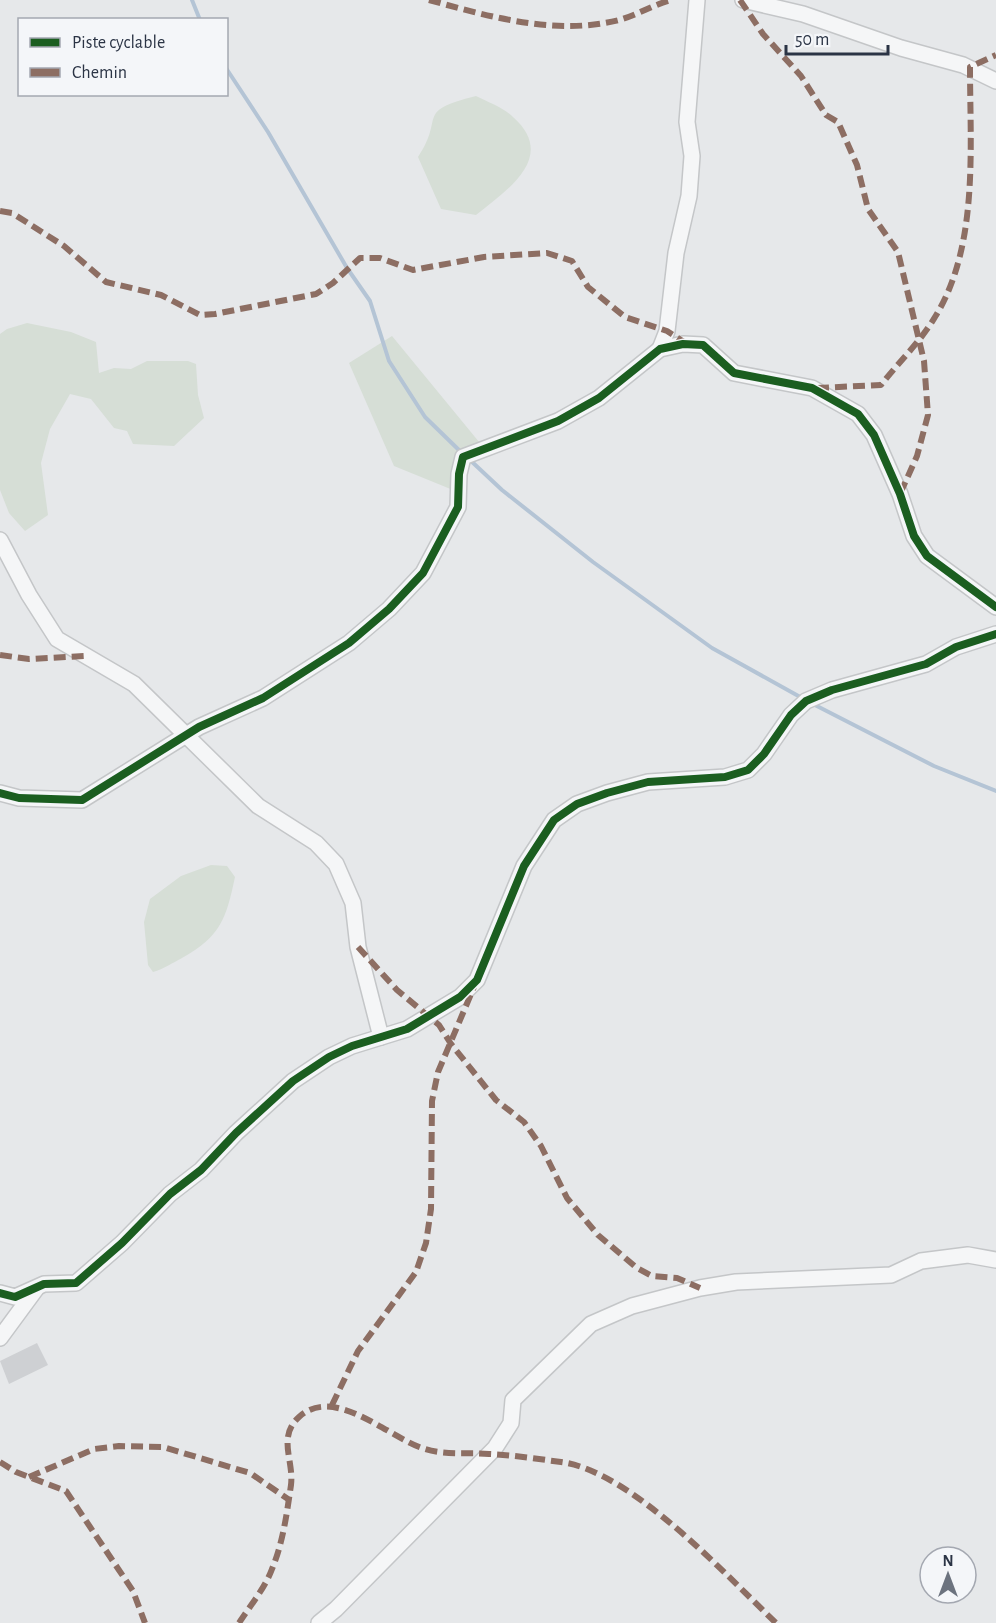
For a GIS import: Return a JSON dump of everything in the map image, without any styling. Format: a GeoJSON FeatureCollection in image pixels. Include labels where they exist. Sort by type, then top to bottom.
{"type":"FeatureCollection","features":[{"type":"Feature","properties":{"kind":"street"},"geometry":{"type":"LineString","coordinates":[[660,349],[667,331],[676,253],[689,196],[692,156],[687,122],[697,0]]}},
{"type":"Feature","properties":{"kind":"street"},"geometry":{"type":"LineString","coordinates":[[743,0],[803,14],[901,48],[963,64],[996,81]]}},
{"type":"Feature","properties":{"kind":"street"},"geometry":{"type":"LineString","coordinates":[[0,793],[19,798],[82,800],[199,727],[263,698],[349,643],[389,609],[423,573],[458,507],[459,474],[463,457],[558,421],[599,398],[660,349],[683,344],[703,345],[734,373],[812,388],[858,414],[874,435],[900,494],[914,536],[927,556],[996,607]]}},
{"type":"Feature","properties":{"kind":"street"},"geometry":{"type":"LineString","coordinates":[[0,540],[29,595],[57,639],[134,684],[258,806],[316,843],[336,864],[353,903],[358,946],[381,1037]]}},
{"type":"Feature","properties":{"kind":"street"},"geometry":{"type":"LineString","coordinates":[[0,1293],[17,1297],[38,1286],[76,1282],[122,1243],[170,1194],[201,1170],[236,1132],[293,1081],[329,1057],[414,1024],[460,997],[477,980],[524,866],[554,820],[577,804],[648,782],[725,777],[748,770],[764,754],[791,715],[806,701],[832,690],[926,664],[956,647],[996,634]]}},
{"type":"Feature","properties":{"kind":"street"},"geometry":{"type":"LineString","coordinates":[[319,1623],[336,1610],[477,1468],[511,1423],[513,1400],[591,1324],[632,1306],[736,1282],[891,1275],[921,1261],[968,1255],[996,1260]]}},
{"type":"Feature","properties":{"kind":"street"},"geometry":{"type":"LineString","coordinates":[[0,1338],[38,1286]]}},
{"type":"Feature","properties":{"kind":"shaded area"},"geometry":{"type":"Polygon","coordinates":[[[476,96],[501,108],[513,117],[526,132],[531,146],[529,159],[523,172],[501,195],[476,215],[441,209],[418,157],[426,143],[437,112],[444,107],[476,96]]]}},
{"type":"Feature","properties":{"kind":"shaded area"},"geometry":{"type":"Polygon","coordinates":[[[27,323],[71,332],[96,342],[99,373],[114,368],[131,369],[147,361],[188,361],[196,364],[198,395],[204,418],[174,446],[133,444],[127,431],[114,428],[91,399],[70,394],[50,429],[41,463],[48,515],[25,531],[9,513],[0,490],[0,334],[7,329],[27,323]]]}},
{"type":"Feature","properties":{"kind":"shaded area"},"geometry":{"type":"Polygon","coordinates":[[[392,336],[484,448],[463,457],[453,490],[394,466],[349,363],[392,336]]]}},
{"type":"Feature","properties":{"kind":"shaded area"},"geometry":{"type":"Polygon","coordinates":[[[211,865],[227,866],[235,877],[220,925],[214,934],[195,950],[153,972],[148,965],[144,922],[150,899],[181,876],[211,865]]]}},
{"type":"Feature","properties":{"kind":"building"},"geometry":{"type":"Polygon","coordinates":[[[37,1343],[48,1365],[9,1384],[0,1361],[37,1343]]]}},
{"type":"Feature","properties":{"kind":"waterway"},"geometry":{"type":"LineString","coordinates":[[192,0],[199,18]]}},
{"type":"Feature","properties":{"kind":"waterway"},"geometry":{"type":"LineString","coordinates":[[228,71],[268,132],[347,268],[370,301],[389,361],[425,417],[462,453]]}},
{"type":"Feature","properties":{"kind":"waterway"},"geometry":{"type":"LineString","coordinates":[[470,460],[502,490],[593,562],[712,648],[802,698]]}},
{"type":"Feature","properties":{"kind":"waterway"},"geometry":{"type":"LineString","coordinates":[[811,703],[934,766],[996,791]]}},
{"type":"Feature","properties":{"kind":"marked path"},"geometry":{"type":"LineString","coordinates":[[429,0],[500,18],[571,26],[619,20],[671,0]]}},
{"type":"Feature","properties":{"kind":"marked path"},"geometry":{"type":"LineString","coordinates":[[740,0],[763,34],[801,76],[826,115],[838,122],[857,165],[868,209],[898,252],[924,361],[928,415],[917,456],[900,494]]}},
{"type":"Feature","properties":{"kind":"marked path"},"geometry":{"type":"LineString","coordinates":[[817,388],[881,385],[935,317],[949,289],[959,259],[965,228],[971,163],[970,67],[996,55]]}},
{"type":"Feature","properties":{"kind":"marked path"},"geometry":{"type":"LineString","coordinates":[[0,211],[12,213],[64,246],[106,282],[161,295],[200,315],[316,294],[333,283],[360,258],[380,258],[413,270],[484,257],[547,253],[572,261],[588,287],[625,317],[667,331],[687,344]]}},
{"type":"Feature","properties":{"kind":"marked path"},"geometry":{"type":"LineString","coordinates":[[0,655],[29,659],[85,656]]}},
{"type":"Feature","properties":{"kind":"marked path"},"geometry":{"type":"LineString","coordinates":[[358,947],[397,990],[439,1025],[451,1044],[496,1100],[524,1122],[541,1146],[567,1198],[598,1235],[637,1268],[652,1276],[677,1278],[700,1288]]}},
{"type":"Feature","properties":{"kind":"marked path"},"geometry":{"type":"LineString","coordinates":[[332,1405],[358,1351],[416,1272],[426,1243],[431,1209],[432,1101],[438,1072],[474,987]]}},
{"type":"Feature","properties":{"kind":"marked path"},"geometry":{"type":"LineString","coordinates":[[239,1623],[265,1583],[279,1549],[291,1485],[288,1441],[292,1425],[299,1417],[313,1409],[328,1407],[360,1416],[422,1448],[447,1453],[525,1457],[561,1462],[588,1470],[617,1484],[647,1504],[704,1553],[776,1623]]}},
{"type":"Feature","properties":{"kind":"marked path"},"geometry":{"type":"LineString","coordinates":[[29,1477],[94,1449],[119,1446],[163,1447],[250,1473],[288,1499]]}},
{"type":"Feature","properties":{"kind":"marked path"},"geometry":{"type":"LineString","coordinates":[[0,1462],[16,1472],[66,1491],[133,1591],[145,1623]]}},
{"type":"Feature","properties":{"kind":"cycle path"},"geometry":{"type":"LineString","coordinates":[[0,793],[19,798],[82,800],[199,727],[263,698],[349,643],[389,609],[423,573],[458,507],[459,474],[463,457],[558,421],[599,398],[660,349],[683,344],[703,345],[734,373],[812,388],[858,414],[874,435],[900,494],[914,536],[927,556],[996,607]]}},
{"type":"Feature","properties":{"kind":"cycle path"},"geometry":{"type":"LineString","coordinates":[[0,1293],[15,1297],[44,1284],[76,1283],[122,1243],[170,1194],[201,1170],[236,1133],[293,1081],[329,1057],[352,1046],[407,1029],[460,997],[477,980],[524,866],[554,820],[577,804],[648,782],[725,777],[748,770],[764,754],[791,715],[806,701],[832,690],[926,664],[956,647],[996,634]]}}]}
